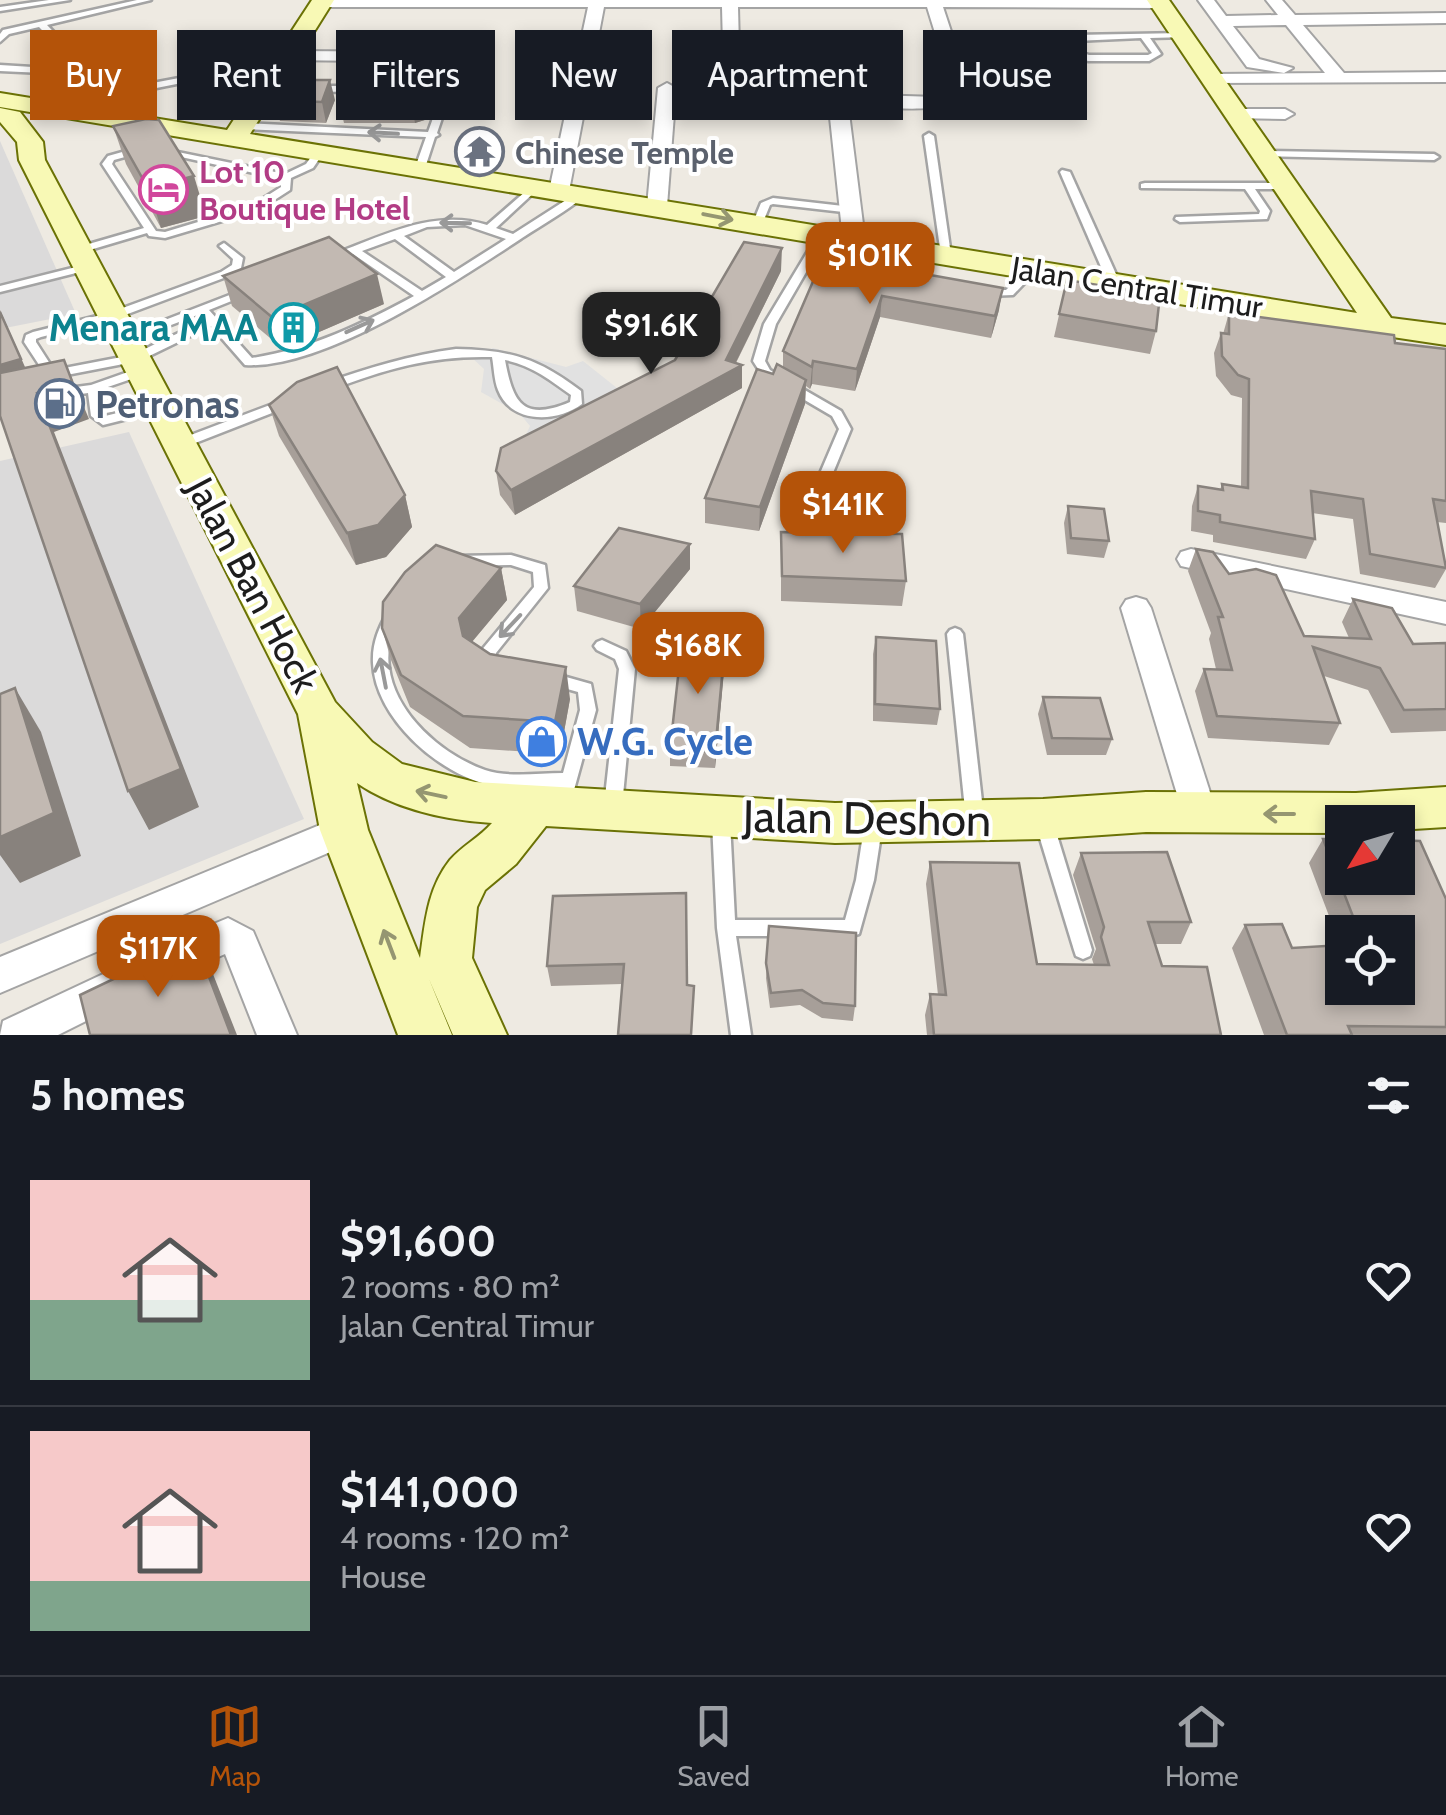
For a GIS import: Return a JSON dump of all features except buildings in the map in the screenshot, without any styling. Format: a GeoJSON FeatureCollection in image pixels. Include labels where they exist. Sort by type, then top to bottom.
{"type":"FeatureCollection","features":[{"type":"Feature","properties":{"kind":"main road"},"geometry":{"type":"LineString","coordinates":[[305,30],[323,1]]}},
{"type":"Feature","properties":{"kind":"main road"},"geometry":{"type":"LineString","coordinates":[[1159,2],[1339,265],[1396,328],[1446,346]]}},
{"type":"Feature","properties":{"kind":"main road","name":"Jalan Central Timur"},"geometry":{"type":"LineString","coordinates":[[0,100],[30,104]]}},
{"type":"Feature","properties":{"kind":"main road"},"geometry":{"type":"LineString","coordinates":[[0,115],[11,117],[22,129],[32,156]]}},
{"type":"Feature","properties":{"kind":"main road","name":"Jalan Central Timur"},"geometry":{"type":"LineString","coordinates":[[131,120],[326,141],[420,168],[1280,311],[1446,334]]}},
{"type":"Feature","properties":{"kind":"main road"},"geometry":{"type":"LineString","coordinates":[[238,132],[246,120]]}},
{"type":"Feature","properties":{"kind":"main road"},"geometry":{"type":"LineString","coordinates":[[32,156],[50,138],[63,132],[144,122]]}},
{"type":"Feature","properties":{"kind":"main road","name":"Jalan Ban Hock"},"geometry":{"type":"LineString","coordinates":[[32,156],[320,714],[344,830],[424,1035]]}},
{"type":"Feature","properties":{"kind":"main road"},"geometry":{"type":"LineString","coordinates":[[1280,311],[1314,300],[1330,288],[1339,265]]}},
{"type":"Feature","properties":{"kind":"main road","name":"Jalan Deshon"},"geometry":{"type":"LineString","coordinates":[[320,714],[362,764],[385,780],[420,792],[475,802],[556,796],[612,807],[721,816],[874,822],[1043,819],[1146,812],[1356,813],[1446,808]]}},
{"type":"Feature","properties":{"kind":"main road"},"geometry":{"type":"LineString","coordinates":[[480,1035],[446,959],[452,904],[468,876],[556,796]]}},
{"type":"Feature","properties":{"kind":"street"},"geometry":{"type":"LineString","coordinates":[[1206,0],[1253,63],[1334,73],[1446,76]]}},
{"type":"Feature","properties":{"kind":"street"},"geometry":{"type":"LineString","coordinates":[[1274,0],[1334,73]]}},
{"type":"Feature","properties":{"kind":"street"},"geometry":{"type":"LineString","coordinates":[[1347,0],[1365,20]]}},
{"type":"Feature","properties":{"kind":"street"},"geometry":{"type":"LineString","coordinates":[[323,1],[1159,2]]}},
{"type":"Feature","properties":{"kind":"street"},"geometry":{"type":"LineString","coordinates":[[730,1],[731,30]]}},
{"type":"Feature","properties":{"kind":"street"},"geometry":{"type":"LineString","coordinates":[[558,191],[597,2]]}},
{"type":"Feature","properties":{"kind":"street"},"geometry":{"type":"LineString","coordinates":[[903,101],[953,100],[962,92],[933,2]]}},
{"type":"Feature","properties":{"kind":"street"},"geometry":{"type":"LineString","coordinates":[[1222,21],[1446,18]]}},
{"type":"Feature","properties":{"kind":"street"},"geometry":{"type":"LineString","coordinates":[[1214,78],[1334,73]]}},
{"type":"Feature","properties":{"kind":"street"},"geometry":{"type":"LineString","coordinates":[[657,206],[668,88]]}},
{"type":"Feature","properties":{"kind":"street"},"geometry":{"type":"LineString","coordinates":[[1237,114],[1284,114]]}},
{"type":"Feature","properties":{"kind":"street"},"geometry":{"type":"LineString","coordinates":[[840,120],[854,240]]}},
{"type":"Feature","properties":{"kind":"street"},"geometry":{"type":"LineString","coordinates":[[1191,559],[1446,612]]}},
{"type":"Feature","properties":{"kind":"street"},"geometry":{"type":"LineString","coordinates":[[1136,608],[1200,814]]}},
{"type":"Feature","properties":{"kind":"street"},"geometry":{"type":"LineString","coordinates":[[0,975],[344,830]]}},
{"type":"Feature","properties":{"kind":"street"},"geometry":{"type":"LineString","coordinates":[[18,1035],[56,1026],[228,935],[240,944],[277,1035]]}},
{"type":"Feature","properties":{"kind":"lane"},"geometry":{"type":"LineString","coordinates":[[0,4],[66,0]]}},
{"type":"Feature","properties":{"kind":"lane"},"geometry":{"type":"LineString","coordinates":[[0,40],[6,32],[147,0]]}},
{"type":"Feature","properties":{"kind":"lane"},"geometry":{"type":"LineString","coordinates":[[50,3],[67,18]]}},
{"type":"Feature","properties":{"kind":"lane"},"geometry":{"type":"LineString","coordinates":[[42,25],[47,30]]}},
{"type":"Feature","properties":{"kind":"lane"},"geometry":{"type":"LineString","coordinates":[[1144,36],[1156,54],[1150,58],[1088,58],[1080,55],[1071,40],[1074,37],[1184,35]]}},
{"type":"Feature","properties":{"kind":"lane"},"geometry":{"type":"LineString","coordinates":[[0,68],[30,70]]}},
{"type":"Feature","properties":{"kind":"lane"},"geometry":{"type":"LineString","coordinates":[[286,178],[286,188],[255,208],[165,235],[153,234],[107,164],[110,158],[156,149],[286,178],[310,166],[336,120]]}},
{"type":"Feature","properties":{"kind":"lane"},"geometry":{"type":"LineString","coordinates":[[420,168],[439,120]]}},
{"type":"Feature","properties":{"kind":"lane"},"geometry":{"type":"LineString","coordinates":[[326,141],[434,135]]}},
{"type":"Feature","properties":{"kind":"lane"},"geometry":{"type":"LineString","coordinates":[[929,136],[946,255]]}},
{"type":"Feature","properties":{"kind":"lane"},"geometry":{"type":"LineString","coordinates":[[1263,154],[1434,157]]}},
{"type":"Feature","properties":{"kind":"lane"},"geometry":{"type":"LineString","coordinates":[[1066,172],[1114,284]]}},
{"type":"Feature","properties":{"kind":"lane"},"geometry":{"type":"LineString","coordinates":[[1145,186],[1284,186]]}},
{"type":"Feature","properties":{"kind":"lane"},"geometry":{"type":"LineString","coordinates":[[1180,219],[1263,217],[1265,211],[1248,186]]}},
{"type":"Feature","properties":{"kind":"lane"},"geometry":{"type":"LineString","coordinates":[[489,230],[558,191]]}},
{"type":"Feature","properties":{"kind":"lane"},"geometry":{"type":"LineString","coordinates":[[202,309],[250,362],[297,355],[454,276],[514,238],[558,191]]}},
{"type":"Feature","properties":{"kind":"lane"},"geometry":{"type":"LineString","coordinates":[[796,546],[845,428],[837,414],[766,372],[759,360],[770,324],[814,234],[852,210]]}},
{"type":"Feature","properties":{"kind":"lane"},"geometry":{"type":"LineString","coordinates":[[320,263],[426,224],[466,222],[514,238]]}},
{"type":"Feature","properties":{"kind":"lane"},"geometry":{"type":"LineString","coordinates":[[0,289],[150,229]]}},
{"type":"Feature","properties":{"kind":"lane"},"geometry":{"type":"LineString","coordinates":[[396,234],[454,276]]}},
{"type":"Feature","properties":{"kind":"lane"},"geometry":{"type":"LineString","coordinates":[[814,234],[826,265]]}},
{"type":"Feature","properties":{"kind":"lane"},"geometry":{"type":"LineString","coordinates":[[53,395],[92,388],[128,346],[237,266],[238,258],[224,246]]}},
{"type":"Feature","properties":{"kind":"lane"},"geometry":{"type":"LineString","coordinates":[[354,250],[421,295]]}},
{"type":"Feature","properties":{"kind":"lane"},"geometry":{"type":"LineString","coordinates":[[976,291],[1009,293],[1032,270]]}},
{"type":"Feature","properties":{"kind":"lane"},"geometry":{"type":"LineString","coordinates":[[213,321],[51,374],[30,342],[30,337],[37,334],[128,346],[253,289]]}},
{"type":"Feature","properties":{"kind":"lane"},"geometry":{"type":"LineString","coordinates":[[323,389],[395,361],[442,352],[498,356],[550,371],[577,394],[576,404],[558,413],[536,415],[519,407],[505,392],[498,356]]}},
{"type":"Feature","properties":{"kind":"lane"},"geometry":{"type":"LineString","coordinates":[[92,388],[98,416],[103,421],[160,407]]}},
{"type":"Feature","properties":{"kind":"lane"},"geometry":{"type":"LineString","coordinates":[[180,444],[305,396]]}},
{"type":"Feature","properties":{"kind":"lane"},"geometry":{"type":"LineString","coordinates":[[403,599],[382,632],[379,662],[388,695],[408,726],[451,763],[486,778],[556,796],[588,710],[584,688],[565,680],[523,676],[494,668],[488,652],[541,588],[540,570],[498,559],[471,558],[436,565]]}},
{"type":"Feature","properties":{"kind":"lane"},"geometry":{"type":"LineString","coordinates":[[954,634],[976,820]]}},
{"type":"Feature","properties":{"kind":"lane"},"geometry":{"type":"LineString","coordinates":[[602,646],[622,655],[627,670],[612,807]]}},
{"type":"Feature","properties":{"kind":"lane"},"geometry":{"type":"LineString","coordinates":[[721,816],[726,928],[741,1035]]}},
{"type":"Feature","properties":{"kind":"lane"},"geometry":{"type":"LineString","coordinates":[[1043,819],[1083,950]]}},
{"type":"Feature","properties":{"kind":"lane"},"geometry":{"type":"LineString","coordinates":[[726,928],[852,928],[874,822]]}},
{"type":"Feature","properties":{"kind":"shaded area"},"geometry":{"type":"Polygon","coordinates":[[[0,141],[76,314],[0,329],[0,141]]]}},
{"type":"Feature","properties":{"kind":"shaded area"},"geometry":{"type":"Polygon","coordinates":[[[493,348],[566,367],[583,361],[627,396],[517,454],[530,426],[520,414],[481,392],[484,369],[471,357],[493,348]]]}},
{"type":"Feature","properties":{"kind":"shaded area"},"geometry":{"type":"Polygon","coordinates":[[[129,432],[304,819],[0,944],[0,461],[129,432]]]}},
{"type":"Feature","properties":{"kind":"place","name":"Chinese Temple"},"geometry":{"type":"Point","coordinates":[480,152]}},
{"type":"Feature","properties":{"kind":"place","name":"Lot 10 Boutique Hotel"},"geometry":{"type":"Point","coordinates":[164,189]}},
{"type":"Feature","properties":{"kind":"place","name":"Menara MAA"},"geometry":{"type":"Point","coordinates":[293,327]}},
{"type":"Feature","properties":{"kind":"place","name":"Petronas"},"geometry":{"type":"Point","coordinates":[60,404]}},
{"type":"Feature","properties":{"kind":"place","name":"W.G. Cycle"},"geometry":{"type":"Point","coordinates":[542,741]}}]}
